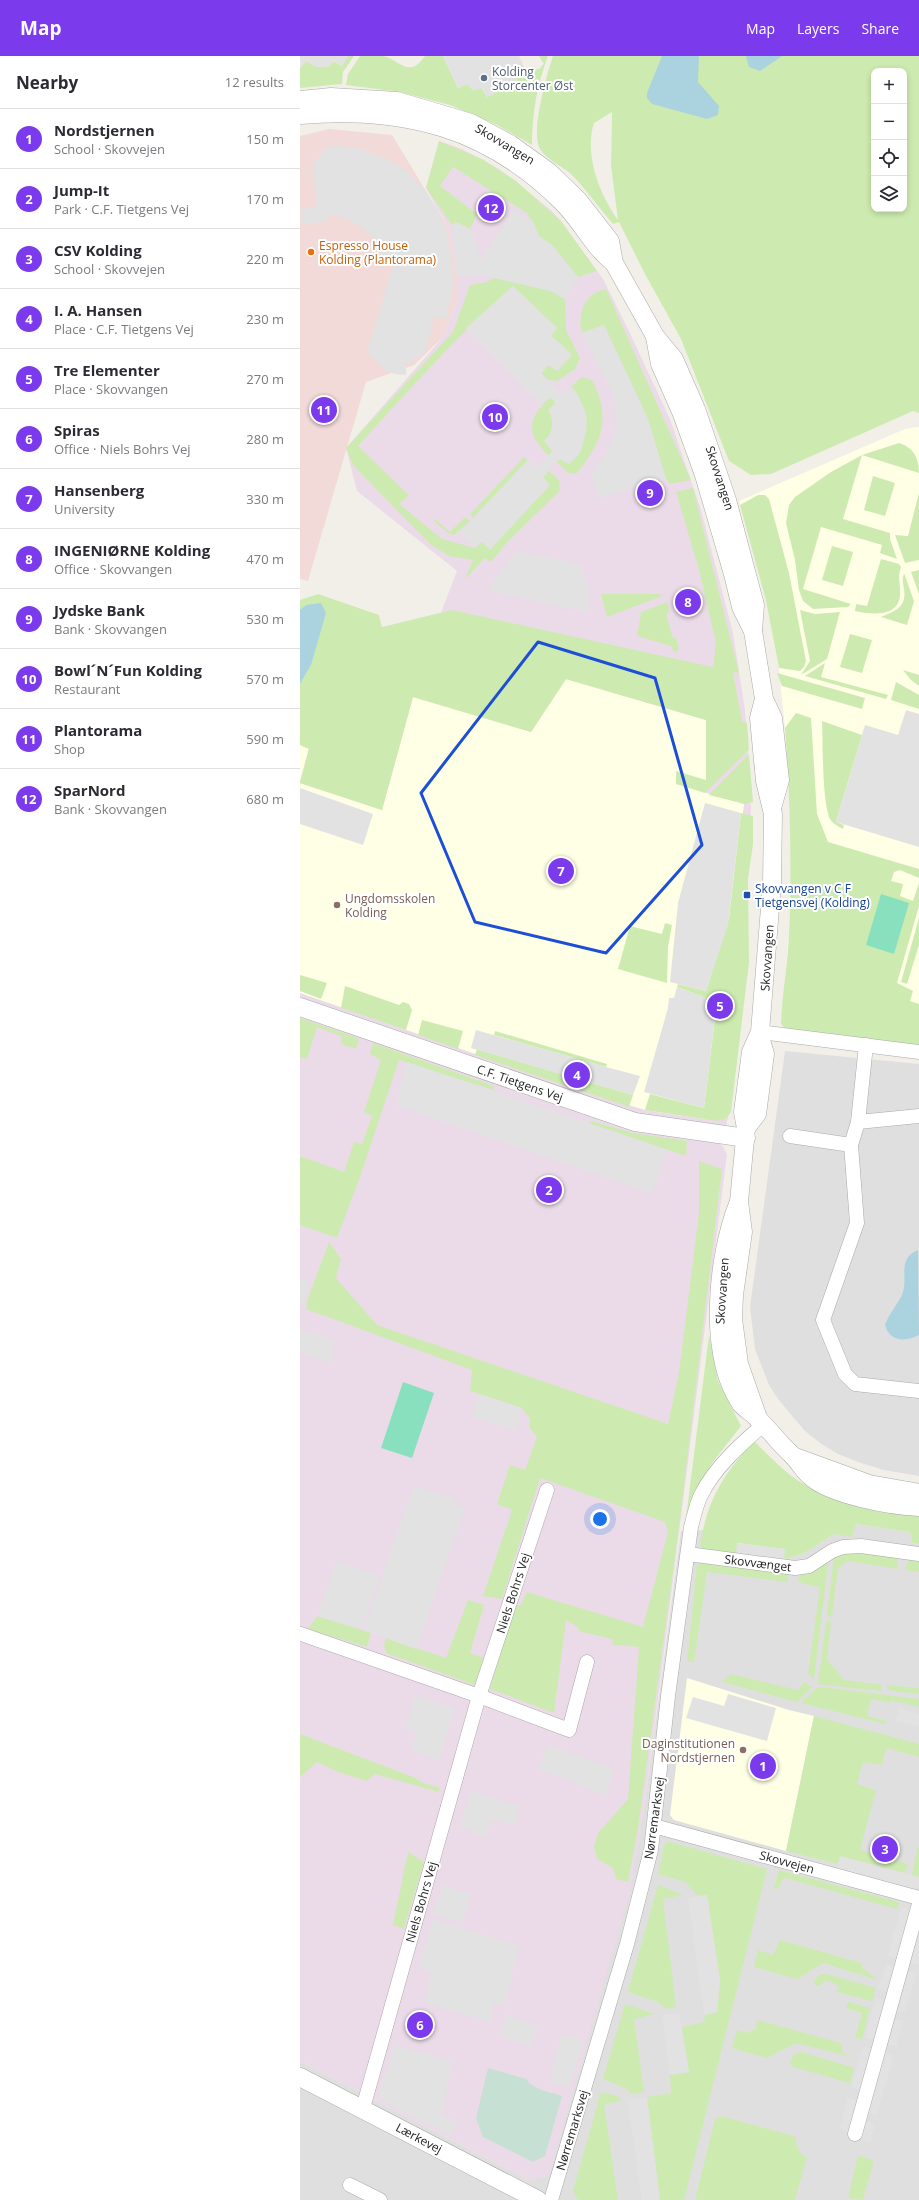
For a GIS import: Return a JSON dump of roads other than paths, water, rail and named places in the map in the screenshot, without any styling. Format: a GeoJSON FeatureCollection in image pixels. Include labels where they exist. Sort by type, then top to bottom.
{"type":"FeatureCollection","features":[{"type":"Feature","properties":{"kind":"street","name":"Skovvangen"},"geometry":{"type":"LineString","coordinates":[[300,100],[338,97],[397,101],[446,114],[492,133],[542,167],[578,200],[610,241],[614,263],[655,336],[660,364],[682,414],[704,475],[733,574],[741,607],[753,631],[764,699],[773,718],[780,780],[772,808],[772,883],[760,1034],[751,1052],[743,1112],[746,1133],[739,1202],[742,1232],[734,1295],[735,1343],[739,1364],[760,1421],[795,1457],[810,1477],[827,1486],[862,1499],[902,1506],[919,1507]]}},
{"type":"Feature","properties":{"kind":"street","name":"Skovvangen"},"geometry":{"type":"LineString","coordinates":[[300,115],[334,112],[400,116],[473,138],[514,163],[548,189],[576,218],[601,253],[614,263]]}},
{"type":"Feature","properties":{"kind":"street","name":"C.F. Tietgens Vej"},"geometry":{"type":"LineString","coordinates":[[300,1007],[636,1122],[746,1133]]}},
{"type":"Feature","properties":{"kind":"street"},"geometry":{"type":"LineString","coordinates":[[760,1034],[919,1052]]}},
{"type":"Feature","properties":{"kind":"street"},"geometry":{"type":"LineString","coordinates":[[866,1045],[858,1122],[851,1144],[857,1223],[823,1320],[845,1374],[849,1380],[856,1384],[919,1391]]}},
{"type":"Feature","properties":{"kind":"street"},"geometry":{"type":"LineString","coordinates":[[858,1122],[919,1116]]}},
{"type":"Feature","properties":{"kind":"street"},"geometry":{"type":"LineString","coordinates":[[790,1136],[851,1144]]}},
{"type":"Feature","properties":{"kind":"street","name":"Nørremarksvej"},"geometry":{"type":"LineString","coordinates":[[551,2200],[645,1879],[654,1826],[668,1696],[691,1527],[701,1494],[731,1453],[760,1421]]}},
{"type":"Feature","properties":{"kind":"street","name":"Skovvangen"},"geometry":{"type":"LineString","coordinates":[[795,1457],[869,1484],[919,1493]]}},
{"type":"Feature","properties":{"kind":"street","name":"Niels Bohrs Vej"},"geometry":{"type":"LineString","coordinates":[[363,2108],[479,1696],[547,1490]]}},
{"type":"Feature","properties":{"kind":"street","name":"Skovvænget"},"geometry":{"type":"LineString","coordinates":[[688,1554],[795,1568],[810,1566],[832,1551],[843,1547],[861,1546],[919,1554]]}},
{"type":"Feature","properties":{"kind":"street"},"geometry":{"type":"LineString","coordinates":[[301,1634],[479,1696],[569,1730],[587,1662]]}},
{"type":"Feature","properties":{"kind":"street","name":"Skovvejen"},"geometry":{"type":"LineString","coordinates":[[654,1826],[919,1898]]}},
{"type":"Feature","properties":{"kind":"street"},"geometry":{"type":"LineString","coordinates":[[855,2134],[919,1904]]}},
{"type":"Feature","properties":{"kind":"street","name":"Lærkevej"},"geometry":{"type":"LineString","coordinates":[[300,2077],[363,2108],[538,2200]]}},
{"type":"Feature","properties":{"kind":"street"},"geometry":{"type":"LineString","coordinates":[[350,2185],[380,2200]]}},
{"type":"Feature","properties":{"kind":"water"},"geometry":{"type":"Polygon","coordinates":[[[662,56],[699,56],[698,82],[719,106],[718,115],[707,119],[652,104],[647,98],[647,93],[662,56]]]}},
{"type":"Feature","properties":{"kind":"water"},"geometry":{"type":"Polygon","coordinates":[[[746,56],[782,56],[760,71],[749,67],[746,56]]]}},
{"type":"Feature","properties":{"kind":"water"},"geometry":{"type":"Polygon","coordinates":[[[321,603],[326,613],[311,665],[300,684],[300,610],[306,605],[321,603]]]}},
{"type":"Feature","properties":{"kind":"water"},"geometry":{"type":"Polygon","coordinates":[[[918,1250],[919,1335],[909,1339],[899,1339],[890,1335],[885,1325],[904,1289],[904,1270],[907,1259],[911,1254],[918,1250]]]}},
{"type":"Feature","properties":{"kind":"place","name":"Kolding Storcenter Øst"},"geometry":{"type":"Point","coordinates":[484,78]}},
{"type":"Feature","properties":{"kind":"place","name":"SparNord"},"geometry":{"type":"Point","coordinates":[491,208]}},
{"type":"Feature","properties":{"kind":"place","name":"Espresso House Kolding (Plantorama)"},"geometry":{"type":"Point","coordinates":[311,252]}},
{"type":"Feature","properties":{"kind":"place","name":"Plantorama"},"geometry":{"type":"Point","coordinates":[324,410]}},
{"type":"Feature","properties":{"kind":"place","name":"Bowl´N´Fun Kolding"},"geometry":{"type":"Point","coordinates":[495,417]}},
{"type":"Feature","properties":{"kind":"place","name":"Jydske Bank"},"geometry":{"type":"Point","coordinates":[650,493]}},
{"type":"Feature","properties":{"kind":"place","name":"INGENIØRNE Kolding"},"geometry":{"type":"Point","coordinates":[688,602]}},
{"type":"Feature","properties":{"kind":"place","name":"Hansenberg"},"geometry":{"type":"Point","coordinates":[561,871]}},
{"type":"Feature","properties":{"kind":"place","name":"Skovvangen v C F Tietgensvej (Kolding)"},"geometry":{"type":"Point","coordinates":[747,895]}},
{"type":"Feature","properties":{"kind":"place","name":"Ungdomsskolen Kolding"},"geometry":{"type":"Point","coordinates":[337,905]}},
{"type":"Feature","properties":{"kind":"place","name":"Tre Elementer"},"geometry":{"type":"Point","coordinates":[720,1006]}},
{"type":"Feature","properties":{"kind":"place","name":"I. A. Hansen"},"geometry":{"type":"Point","coordinates":[577,1075]}},
{"type":"Feature","properties":{"kind":"place","name":"Jump-It"},"geometry":{"type":"Point","coordinates":[549,1190]}},
{"type":"Feature","properties":{"kind":"place","name":"Daginstitutionen Nordstjernen"},"geometry":{"type":"Point","coordinates":[743,1750]}},
{"type":"Feature","properties":{"kind":"place","name":"Nordstjernen"},"geometry":{"type":"Point","coordinates":[763,1766]}},
{"type":"Feature","properties":{"kind":"place","name":"CSV Kolding"},"geometry":{"type":"Point","coordinates":[885,1849]}},
{"type":"Feature","properties":{"kind":"place","name":"Spiras"},"geometry":{"type":"Point","coordinates":[420,2025]}}]}
